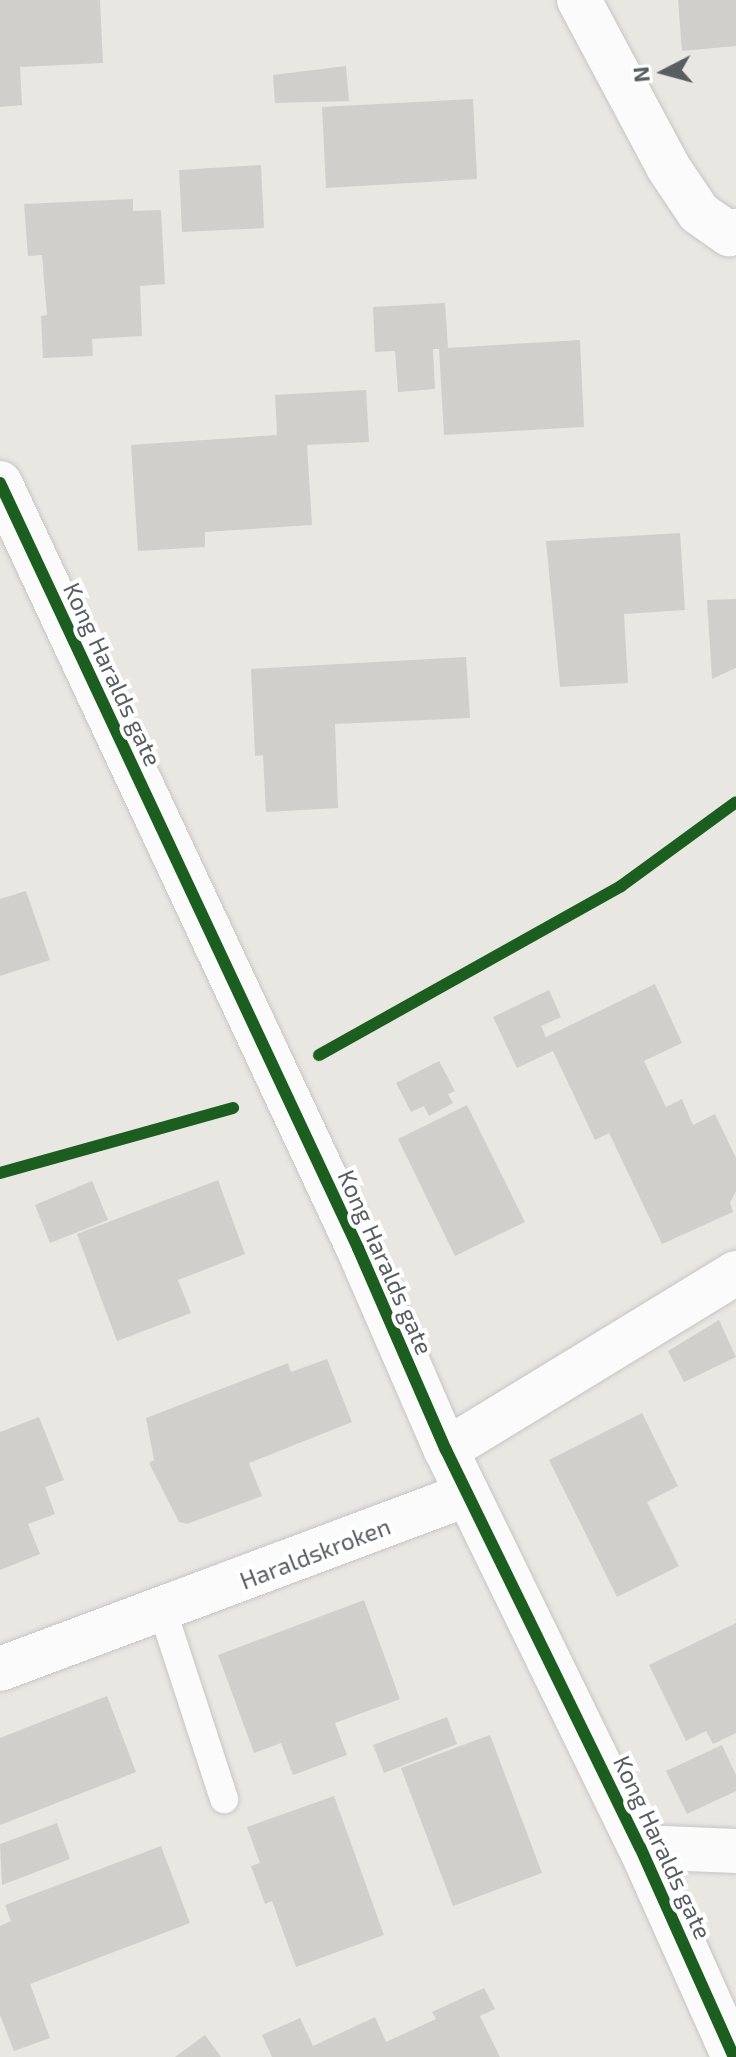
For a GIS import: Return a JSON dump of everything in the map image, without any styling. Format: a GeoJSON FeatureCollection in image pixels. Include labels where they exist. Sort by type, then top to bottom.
{"type":"FeatureCollection","features":[{"type":"Feature","properties":{"kind":"street"},"geometry":{"type":"LineString","coordinates":[[579,0],[668,167],[699,213],[734,237]]}},
{"type":"Feature","properties":{"kind":"street","name":"Kong Haralds gate"},"geometry":{"type":"LineString","coordinates":[[0,483],[358,1248],[446,1450],[640,1847],[734,2057]]}},
{"type":"Feature","properties":{"kind":"street"},"geometry":{"type":"LineString","coordinates":[[446,1450],[736,1273]]}},
{"type":"Feature","properties":{"kind":"street","name":"Haraldskroken"},"geometry":{"type":"LineString","coordinates":[[0,1669],[163,1612],[467,1494]]}},
{"type":"Feature","properties":{"kind":"street","name":"Kong Haralds gate"},"geometry":{"type":"LineString","coordinates":[[640,1847],[736,1851]]}},
{"type":"Feature","properties":{"kind":"lane"},"geometry":{"type":"LineString","coordinates":[[163,1612],[224,1799]]}},
{"type":"Feature","properties":{"kind":"building"},"geometry":{"type":"Polygon","coordinates":[[[0,0],[100,0],[103,63],[20,67],[22,105],[0,107],[0,0]]]}},
{"type":"Feature","properties":{"kind":"building"},"geometry":{"type":"Polygon","coordinates":[[[678,0],[736,0],[736,46],[682,51],[678,0]]]}},
{"type":"Feature","properties":{"kind":"building"},"geometry":{"type":"Polygon","coordinates":[[[346,66],[349,101],[275,103],[273,75],[346,66]]]}},
{"type":"Feature","properties":{"kind":"building"},"geometry":{"type":"Polygon","coordinates":[[[473,99],[477,179],[326,188],[322,107],[473,99]]]}},
{"type":"Feature","properties":{"kind":"building"},"geometry":{"type":"Polygon","coordinates":[[[261,165],[264,228],[182,232],[179,170],[261,165]]]}},
{"type":"Feature","properties":{"kind":"building"},"geometry":{"type":"Polygon","coordinates":[[[133,199],[133,211],[161,210],[165,284],[140,286],[142,336],[92,339],[93,356],[43,358],[41,316],[47,315],[42,255],[28,256],[24,204],[133,199]]]}},
{"type":"Feature","properties":{"kind":"building"},"geometry":{"type":"Polygon","coordinates":[[[445,303],[448,348],[580,340],[584,427],[444,435],[439,349],[433,349],[435,389],[398,392],[395,351],[375,352],[373,307],[445,303]]]}},
{"type":"Feature","properties":{"kind":"building"},"geometry":{"type":"Polygon","coordinates":[[[366,390],[369,442],[307,445],[312,525],[205,532],[205,547],[138,551],[131,445],[277,435],[275,395],[366,390]]]}},
{"type":"Feature","properties":{"kind":"building"},"geometry":{"type":"Polygon","coordinates":[[[680,533],[685,610],[624,614],[628,683],[560,687],[546,541],[680,533]]]}},
{"type":"Feature","properties":{"kind":"building"},"geometry":{"type":"Polygon","coordinates":[[[736,599],[736,668],[712,679],[707,600],[736,599]]]}},
{"type":"Feature","properties":{"kind":"building"},"geometry":{"type":"Polygon","coordinates":[[[466,657],[470,718],[335,724],[338,808],[266,812],[263,755],[255,756],[251,669],[466,657]]]}},
{"type":"Feature","properties":{"kind":"building"},"geometry":{"type":"Polygon","coordinates":[[[26,891],[50,960],[0,976],[0,899],[26,891]]]}},
{"type":"Feature","properties":{"kind":"building"},"geometry":{"type":"Polygon","coordinates":[[[655,984],[682,1043],[644,1061],[666,1107],[682,1099],[693,1125],[715,1114],[736,1158],[736,1191],[730,1203],[733,1212],[662,1244],[609,1133],[595,1140],[553,1051],[517,1068],[493,1017],[549,990],[561,1017],[541,1026],[546,1037],[655,984]]]}},
{"type":"Feature","properties":{"kind":"building"},"geometry":{"type":"Polygon","coordinates":[[[439,1061],[455,1091],[448,1094],[453,1103],[429,1116],[424,1106],[411,1112],[396,1083],[439,1061]]]}},
{"type":"Feature","properties":{"kind":"building"},"geometry":{"type":"Polygon","coordinates":[[[467,1105],[525,1222],[455,1256],[398,1139],[467,1105]]]}},
{"type":"Feature","properties":{"kind":"building"},"geometry":{"type":"Polygon","coordinates":[[[218,1180],[245,1254],[178,1280],[191,1313],[117,1341],[77,1234],[218,1180]]]}},
{"type":"Feature","properties":{"kind":"building"},"geometry":{"type":"Polygon","coordinates":[[[92,1181],[108,1220],[50,1243],[35,1205],[92,1181]]]}},
{"type":"Feature","properties":{"kind":"building"},"geometry":{"type":"Polygon","coordinates":[[[719,1320],[736,1357],[684,1382],[668,1351],[719,1320]]]}},
{"type":"Feature","properties":{"kind":"building"},"geometry":{"type":"Polygon","coordinates":[[[327,1359],[352,1422],[249,1463],[262,1496],[187,1524],[179,1522],[149,1463],[154,1460],[146,1418],[288,1363],[291,1372],[327,1359]]]}},
{"type":"Feature","properties":{"kind":"building"},"geometry":{"type":"Polygon","coordinates":[[[642,1413],[678,1486],[647,1502],[679,1566],[617,1597],[549,1460],[642,1413]]]}},
{"type":"Feature","properties":{"kind":"building"},"geometry":{"type":"Polygon","coordinates":[[[39,1417],[64,1480],[45,1487],[55,1514],[28,1524],[40,1554],[0,1570],[0,1432],[39,1417]]]}},
{"type":"Feature","properties":{"kind":"building"},"geometry":{"type":"Polygon","coordinates":[[[364,1600],[400,1699],[335,1723],[347,1755],[293,1775],[281,1743],[254,1753],[218,1655],[364,1600]]]}},
{"type":"Feature","properties":{"kind":"building"},"geometry":{"type":"Polygon","coordinates":[[[736,1623],[736,1733],[713,1744],[706,1731],[686,1741],[649,1665],[736,1623]]]}},
{"type":"Feature","properties":{"kind":"building"},"geometry":{"type":"Polygon","coordinates":[[[107,1696],[136,1772],[0,1825],[0,1738],[107,1696]]]}},
{"type":"Feature","properties":{"kind":"building"},"geometry":{"type":"Polygon","coordinates":[[[447,1717],[457,1744],[384,1773],[373,1745],[447,1717]]]}},
{"type":"Feature","properties":{"kind":"building"},"geometry":{"type":"Polygon","coordinates":[[[490,1735],[542,1873],[453,1906],[401,1768],[490,1735]]]}},
{"type":"Feature","properties":{"kind":"building"},"geometry":{"type":"Polygon","coordinates":[[[722,1745],[736,1775],[736,1791],[687,1814],[666,1771],[722,1745]]]}},
{"type":"Feature","properties":{"kind":"building"},"geometry":{"type":"Polygon","coordinates":[[[334,1796],[384,1935],[296,1967],[272,1901],[265,1904],[251,1866],[260,1863],[247,1827],[334,1796]]]}},
{"type":"Feature","properties":{"kind":"building"},"geometry":{"type":"Polygon","coordinates":[[[57,1823],[70,1859],[2,1885],[0,1844],[57,1823]]]}},
{"type":"Feature","properties":{"kind":"building"},"geometry":{"type":"Polygon","coordinates":[[[161,1846],[190,1923],[30,1984],[50,2038],[14,2051],[0,2015],[0,1926],[11,1921],[5,1905],[161,1846]]]}},
{"type":"Feature","properties":{"kind":"building"},"geometry":{"type":"Polygon","coordinates":[[[484,1988],[495,2009],[480,2016],[500,2057],[272,2057],[262,2035],[300,2018],[313,2046],[375,2017],[386,2042],[436,2019],[432,2012],[484,1988]]]}},
{"type":"Feature","properties":{"kind":"building"},"geometry":{"type":"Polygon","coordinates":[[[205,2035],[221,2057],[175,2057],[205,2035]]]}},
{"type":"Feature","properties":{"kind":"cycle path"},"geometry":{"type":"LineString","coordinates":[[0,483],[358,1248],[446,1450],[640,1847],[734,2057]]}},
{"type":"Feature","properties":{"kind":"cycle path"},"geometry":{"type":"LineString","coordinates":[[319,1055],[621,886],[736,802]]}},
{"type":"Feature","properties":{"kind":"cycle path"},"geometry":{"type":"LineString","coordinates":[[0,1173],[233,1108]]}}]}
